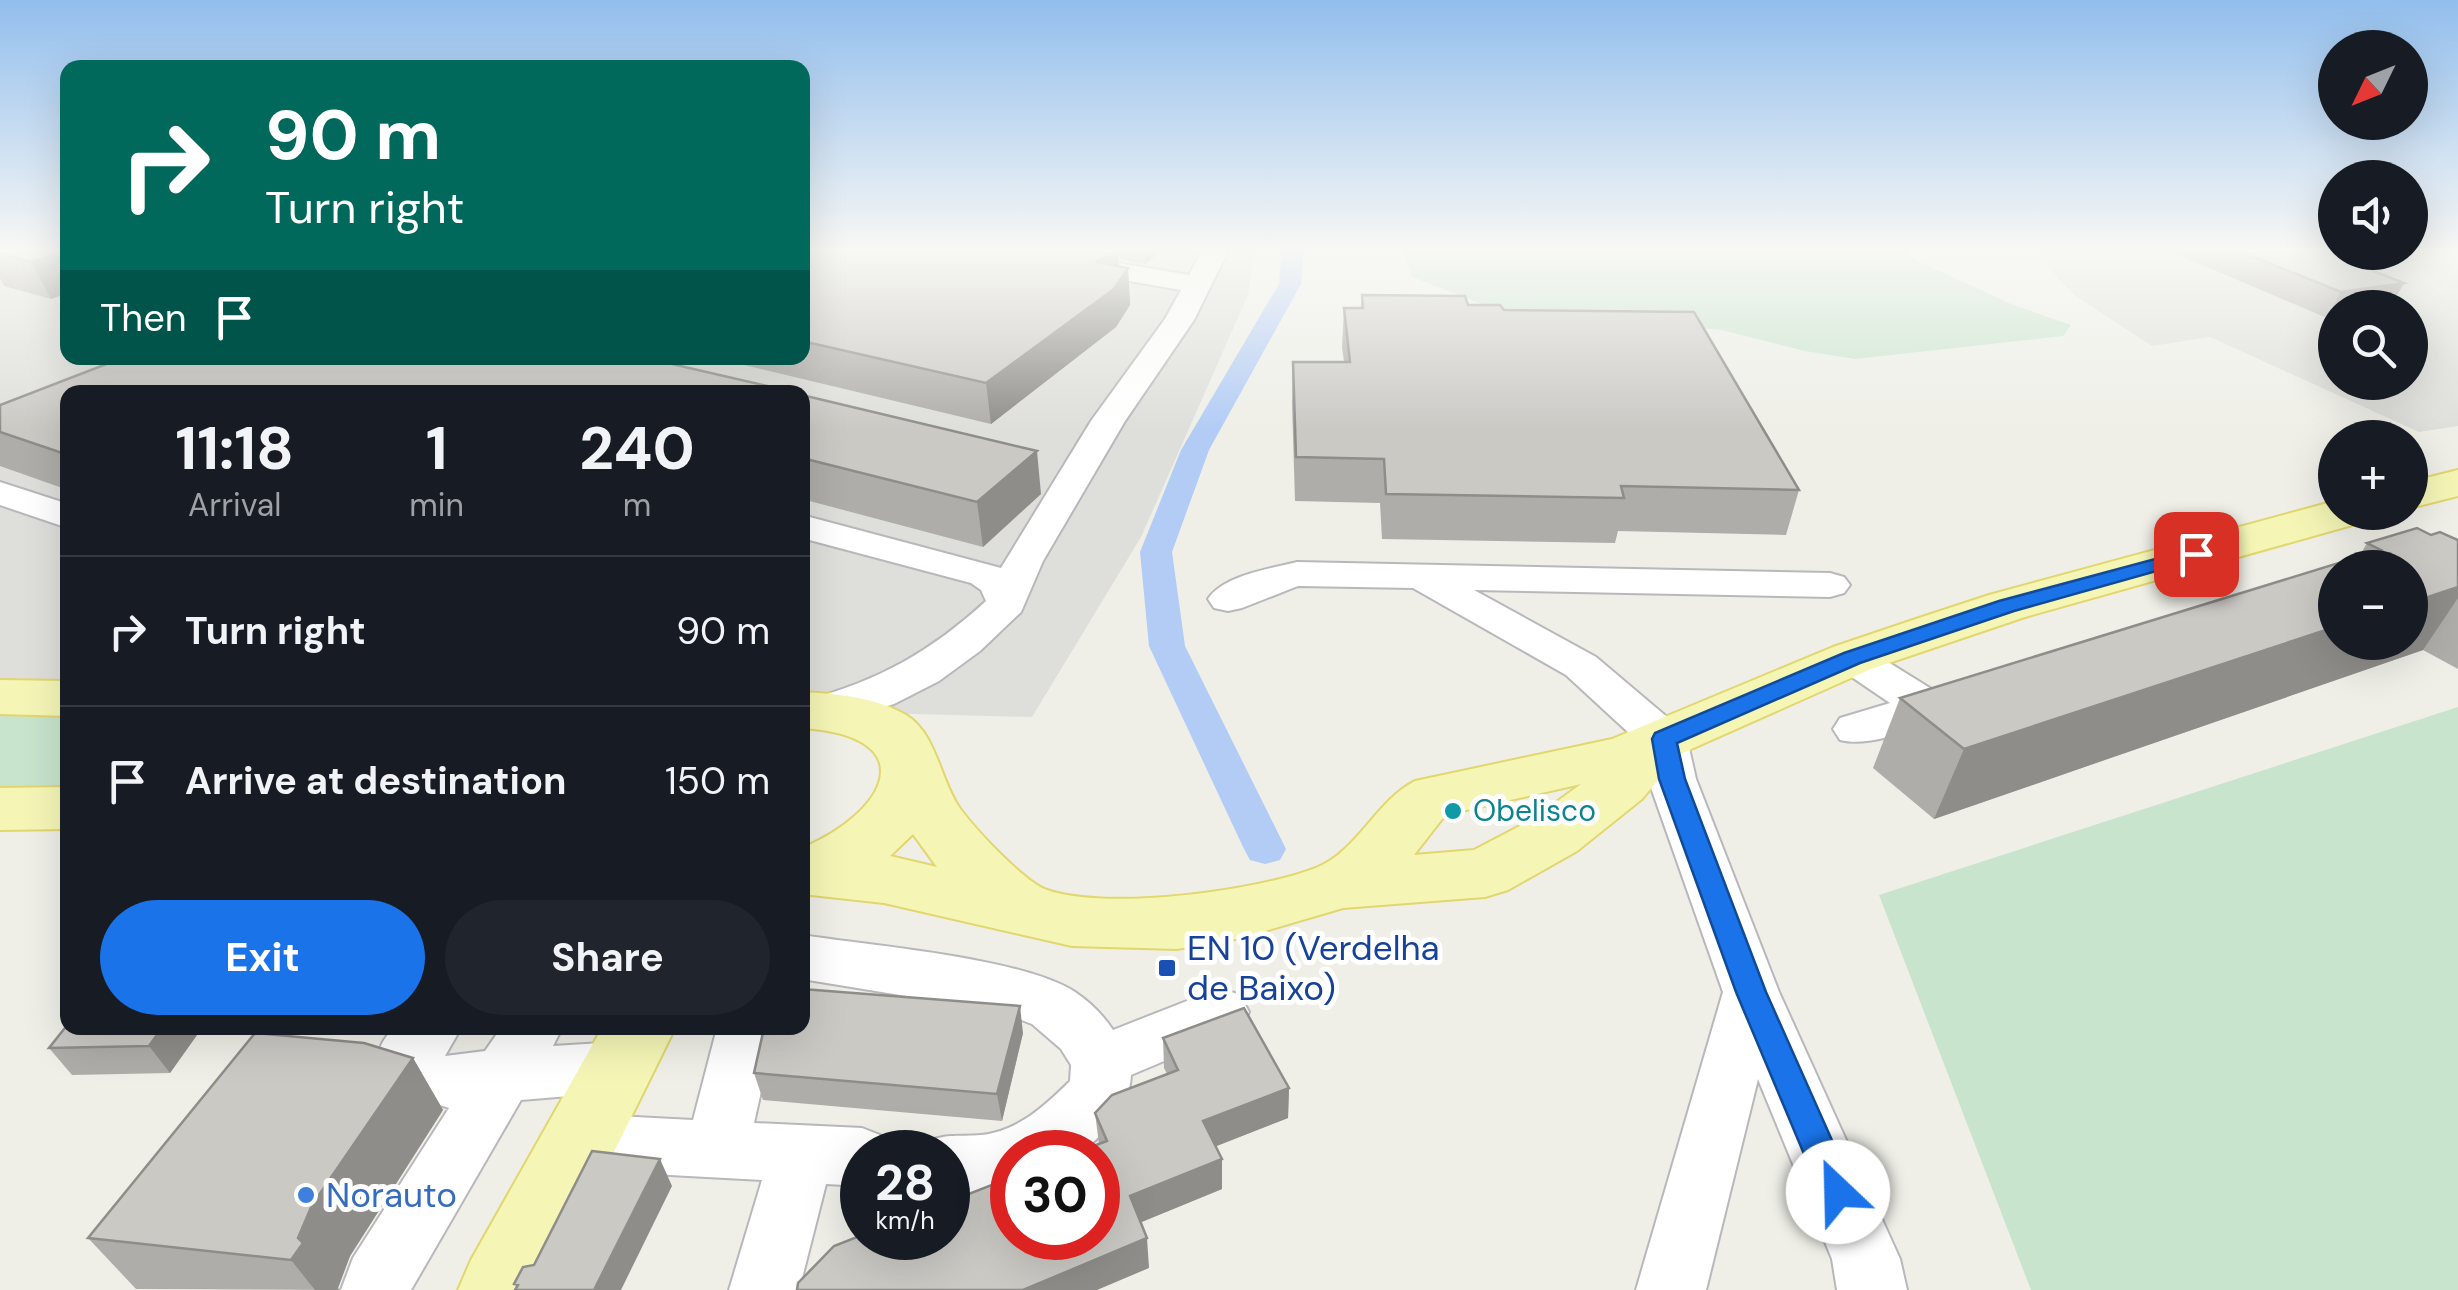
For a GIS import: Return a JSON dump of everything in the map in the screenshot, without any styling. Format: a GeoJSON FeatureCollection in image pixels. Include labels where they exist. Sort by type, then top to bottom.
{"type":"FeatureCollection","features":[{"type":"Feature","properties":{"kind":"main road"},"geometry":{"type":"LineString","coordinates":[[2428,491],[2458,483]]}},
{"type":"Feature","properties":{"kind":"main road"},"geometry":{"type":"LineString","coordinates":[[1344,884],[1391,840],[1421,804],[1436,796],[1626,756],[1852,658],[2007,606],[2318,520]]}},
{"type":"Feature","properties":{"kind":"main road"},"geometry":{"type":"LineString","coordinates":[[0,697],[60,699]]}},
{"type":"Feature","properties":{"kind":"main road"},"geometry":{"type":"LineString","coordinates":[[813,710],[869,719],[900,741],[911,774],[934,818],[962,854],[1020,907]]}},
{"type":"Feature","properties":{"kind":"main road"},"geometry":{"type":"LineString","coordinates":[[810,872],[884,879],[1072,921],[1177,923],[1241,913],[1344,884],[1485,872],[1520,856],[1621,785],[1664,739]]}},
{"type":"Feature","properties":{"kind":"main road"},"geometry":{"type":"LineString","coordinates":[[810,870],[836,860],[883,830],[908,792],[911,774]]}},
{"type":"Feature","properties":{"kind":"main road"},"geometry":{"type":"LineString","coordinates":[[501,1290],[628,1047]]}},
{"type":"Feature","properties":{"kind":"street"},"geometry":{"type":"LineString","coordinates":[[813,710],[872,699],[908,683],[963,647],[1007,602],[1023,561],[1076,473],[1184,309]]}},
{"type":"Feature","properties":{"kind":"street"},"geometry":{"type":"LineString","coordinates":[[1040,464],[1076,473]]}},
{"type":"Feature","properties":{"kind":"street"},"geometry":{"type":"LineString","coordinates":[[0,493],[60,515]]}},
{"type":"Feature","properties":{"kind":"street"},"geometry":{"type":"LineString","coordinates":[[810,528],[985,575],[998,583],[1007,602]]}},
{"type":"Feature","properties":{"kind":"street"},"geometry":{"type":"LineString","coordinates":[[1228,599],[1270,580],[1297,574],[1830,585]]}},
{"type":"Feature","properties":{"kind":"street"},"geometry":{"type":"LineString","coordinates":[[1420,576],[1481,613],[1493,627],[1572,673],[1598,681],[1664,739],[1672,779],[1751,992],[1866,1259],[1872,1290]]}},
{"type":"Feature","properties":{"kind":"street"},"geometry":{"type":"LineString","coordinates":[[1852,658],[1927,707]]}},
{"type":"Feature","properties":{"kind":"street"},"geometry":{"type":"LineString","coordinates":[[1856,729],[1982,691]]}},
{"type":"Feature","properties":{"kind":"street"},"geometry":{"type":"LineString","coordinates":[[810,957],[1002,990],[1052,1006],[1082,1032],[1101,1061],[1100,1091],[1062,1130]]}},
{"type":"Feature","properties":{"kind":"street"},"geometry":{"type":"LineString","coordinates":[[1671,1290],[1751,992]]}},
{"type":"Feature","properties":{"kind":"street"},"geometry":{"type":"LineString","coordinates":[[1101,1061],[1220,1012]]}},
{"type":"Feature","properties":{"kind":"street"},"geometry":{"type":"LineString","coordinates":[[425,1035],[408,1052],[406,1069],[445,1082],[518,1051],[628,1047]]}},
{"type":"Feature","properties":{"kind":"street"},"geometry":{"type":"LineString","coordinates":[[716,1149],[744,1035]]}},
{"type":"Feature","properties":{"kind":"street"},"geometry":{"type":"LineString","coordinates":[[376,1290],[377,1282],[518,1051]]}},
{"type":"Feature","properties":{"kind":"street"},"geometry":{"type":"LineString","coordinates":[[577,1142],[832,1155],[764,1290]]}},
{"type":"Feature","properties":{"kind":"shaded area"},"geometry":{"type":"Polygon","coordinates":[[[0,309],[60,309],[60,365],[810,365],[810,309],[1242,309],[1141,537],[1032,717],[810,711],[810,385],[60,385],[60,691],[0,689],[0,309]]]}},
{"type":"Feature","properties":{"kind":"shaded area"},"geometry":{"type":"Polygon","coordinates":[[[2096,309],[2318,309],[2318,386],[2210,337],[2152,346],[2096,309]]]}},
{"type":"Feature","properties":{"kind":"shaded area"},"geometry":{"type":"Polygon","coordinates":[[[2428,309],[2458,309],[2458,426],[2428,431],[2428,420],[2393,420],[2349,400],[2428,400],[2428,309]]]}},
{"type":"Feature","properties":{"kind":"green space"},"geometry":{"type":"Polygon","coordinates":[[[1505,309],[2025,309],[2071,325],[2063,336],[1855,359],[1722,330],[1505,309]]]}},
{"type":"Feature","properties":{"kind":"green space"},"geometry":{"type":"Polygon","coordinates":[[[2458,707],[2458,1290],[2031,1290],[1879,895],[2458,707]]]}},
{"type":"Feature","properties":{"kind":"green space"},"geometry":{"type":"Polygon","coordinates":[[[0,711],[60,713],[60,795],[0,795],[0,711]]]}},
{"type":"Feature","properties":{"kind":"building"},"geometry":{"type":"Polygon","coordinates":[[[810,309],[1086,309],[986,383],[810,343],[810,309]]]}},
{"type":"Feature","properties":{"kind":"building"},"geometry":{"type":"Polygon","coordinates":[[[1344,309],[1694,312],[1799,490],[1621,486],[1624,498],[1386,494],[1384,459],[1296,457],[1293,362],[1350,362],[1344,309]]]}},
{"type":"Feature","properties":{"kind":"building"},"geometry":{"type":"Polygon","coordinates":[[[104,365],[676,365],[763,385],[60,385],[60,452],[0,432],[0,405],[104,365]]]}},
{"type":"Feature","properties":{"kind":"building"},"geometry":{"type":"Polygon","coordinates":[[[810,397],[1037,451],[977,502],[810,460],[810,397]]]}},
{"type":"Feature","properties":{"kind":"building"},"geometry":{"type":"Polygon","coordinates":[[[2410,530],[2431,535],[2440,532],[2458,540],[2458,587],[2428,597],[2428,550],[2381,550],[2367,543],[2410,530]]]}},
{"type":"Feature","properties":{"kind":"building"},"geometry":{"type":"Polygon","coordinates":[[[2318,569],[2318,633],[1964,749],[1900,698],[2318,569]]]}},
{"type":"Feature","properties":{"kind":"building"},"geometry":{"type":"Polygon","coordinates":[[[810,990],[1020,1006],[997,1094],[754,1073],[762,1035],[810,1035],[810,990]]]}},
{"type":"Feature","properties":{"kind":"building"},"geometry":{"type":"Polygon","coordinates":[[[1244,1008],[1289,1088],[1203,1121],[1222,1159],[1130,1196],[1147,1238],[1120,1249],[1120,1130],[1102,1130],[1095,1113],[1112,1095],[1178,1070],[1163,1038],[1244,1008]]]}},
{"type":"Feature","properties":{"kind":"building"},"geometry":{"type":"Polygon","coordinates":[[[60,1034],[157,1035],[149,1046],[49,1048],[60,1034]]]}},
{"type":"Feature","properties":{"kind":"building"},"geometry":{"type":"Polygon","coordinates":[[[253,1035],[364,1043],[413,1058],[312,1205],[298,1238],[303,1243],[291,1260],[88,1238],[253,1035]]]}},
{"type":"Feature","properties":{"kind":"building"},"geometry":{"type":"Polygon","coordinates":[[[592,1151],[660,1159],[594,1290],[515,1290],[523,1267],[534,1265],[592,1151]]]}},
{"type":"Feature","properties":{"kind":"building"},"geometry":{"type":"Polygon","coordinates":[[[990,1186],[990,1260],[1095,1260],[1023,1290],[797,1290],[798,1283],[840,1244],[840,1260],[970,1260],[970,1193],[990,1186]]]}},
{"type":"Feature","properties":{"kind":"waterway"},"geometry":{"type":"LineString","coordinates":[[1265,849],[1167,646],[1156,552],[1195,450],[1276,309]]}},
{"type":"Feature","properties":{"kind":"place","name":"Obelisco"},"geometry":{"type":"Point","coordinates":[1453,811]}},
{"type":"Feature","properties":{"kind":"place","name":"EN 10 (Verdelha de Baixo)"},"geometry":{"type":"Point","coordinates":[1167,968]}},
{"type":"Feature","properties":{"kind":"place","name":"Norauto"},"geometry":{"type":"Point","coordinates":[306,1195]}},
{"type":"Feature","properties":{"kind":"route"},"geometry":{"type":"LineString","coordinates":[[1838,1192],[1751,992],[1672,779],[1664,739],[1852,658],[2007,606],[2196,554]]}}]}
